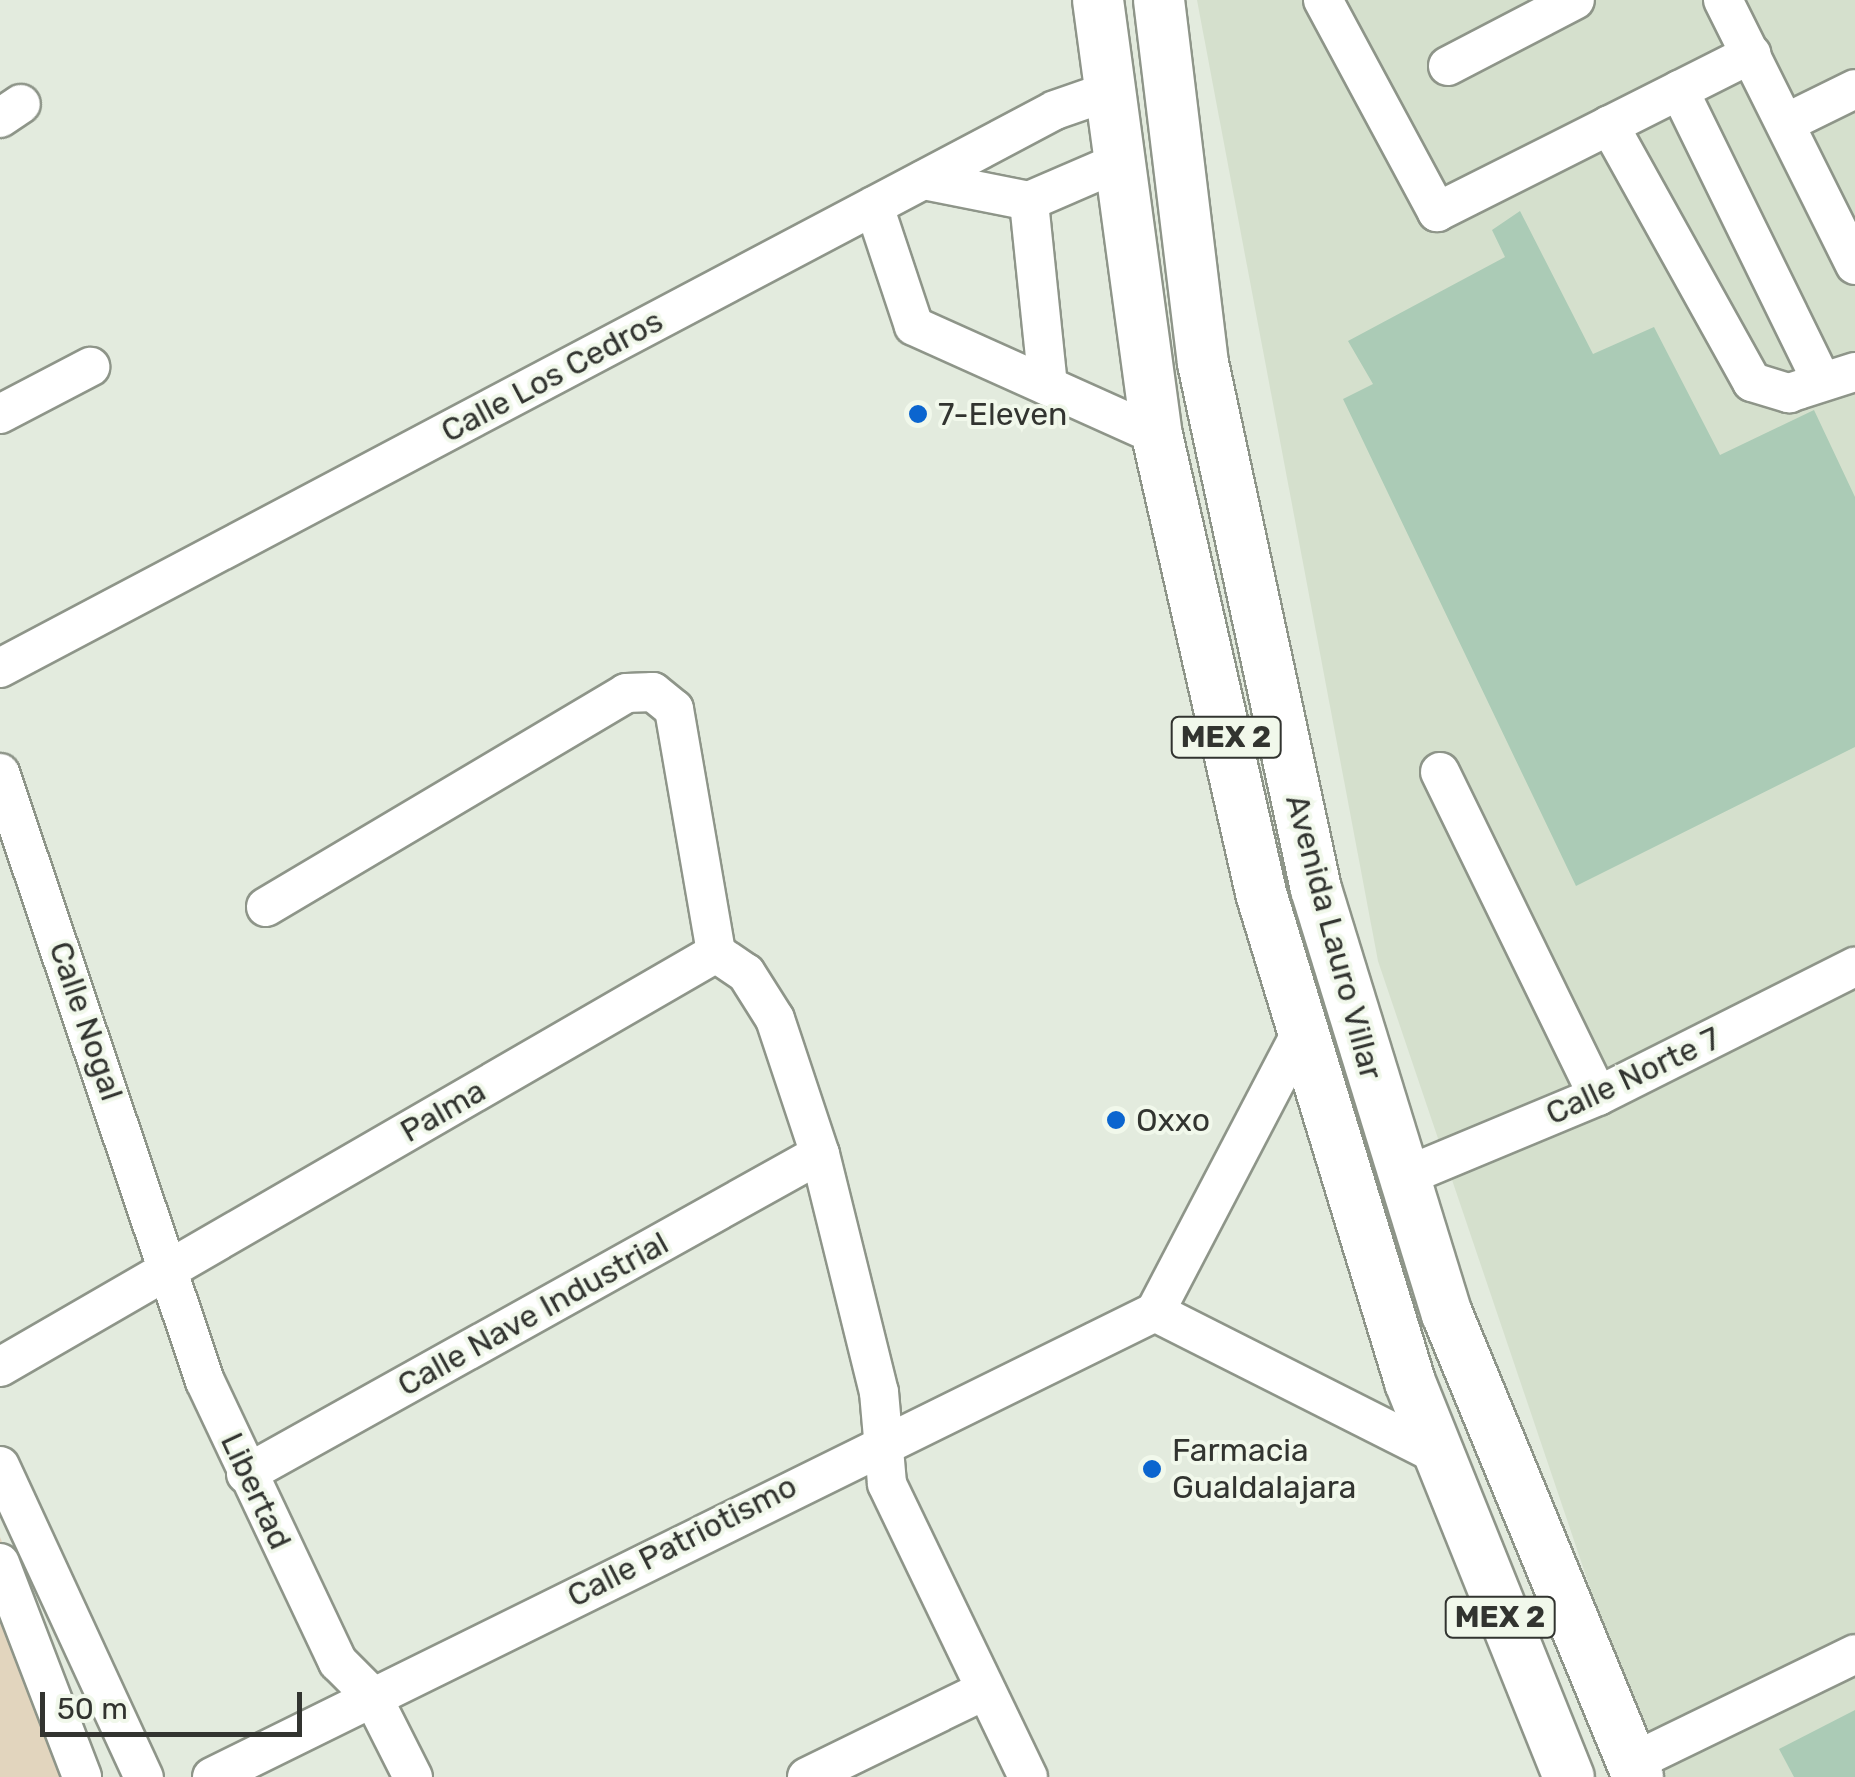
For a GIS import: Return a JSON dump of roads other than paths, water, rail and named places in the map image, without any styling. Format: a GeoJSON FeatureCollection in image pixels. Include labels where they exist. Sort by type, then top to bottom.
{"type":"FeatureCollection","features":[{"type":"Feature","properties":{"kind":"main road","name":"Avenida Lauro Villar"},"geometry":{"type":"LineString","coordinates":[[1098,0],[1106,92],[1157,435],[1300,1035],[1436,1454],[1570,1777]]}},
{"type":"Feature","properties":{"kind":"main road","name":"Avenida Lauro Villar"},"geometry":{"type":"LineString","coordinates":[[1158,0],[1221,461],[1316,889],[1447,1314],[1635,1770]]}},
{"type":"Feature","properties":{"kind":"street"},"geometry":{"type":"LineString","coordinates":[[1323,0],[1437,212],[1751,54]]}},
{"type":"Feature","properties":{"kind":"street"},"geometry":{"type":"LineString","coordinates":[[1448,66],[1575,0]]}},
{"type":"Feature","properties":{"kind":"street"},"geometry":{"type":"LineString","coordinates":[[1723,0],[1790,121],[1855,265]]}},
{"type":"Feature","properties":{"kind":"street"},"geometry":{"type":"LineString","coordinates":[[1790,121],[1855,89]]}},
{"type":"Feature","properties":{"kind":"street"},"geometry":{"type":"LineString","coordinates":[[1609,125],[1752,382],[1789,393],[1838,376],[1679,90]]}},
{"type":"Feature","properties":{"kind":"street","name":"Calle Los Cedros"},"geometry":{"type":"LineString","coordinates":[[0,668],[874,206],[1106,92]]}},
{"type":"Feature","properties":{"kind":"street"},"geometry":{"type":"LineString","coordinates":[[924,180],[1028,201],[1117,163]]}},
{"type":"Feature","properties":{"kind":"street"},"geometry":{"type":"LineString","coordinates":[[1028,201],[1048,386]]}},
{"type":"Feature","properties":{"kind":"street"},"geometry":{"type":"LineString","coordinates":[[874,206],[914,326],[1157,435]]}},
{"type":"Feature","properties":{"kind":"street"},"geometry":{"type":"LineString","coordinates":[[0,414],[90,367]]}},
{"type":"Feature","properties":{"kind":"street"},"geometry":{"type":"LineString","coordinates":[[266,907],[626,692],[653,692],[674,709],[682,730],[716,953],[746,973],[775,1019],[820,1154],[879,1392],[887,1484],[1028,1777]]}},
{"type":"Feature","properties":{"kind":"street"},"geometry":{"type":"LineString","coordinates":[[1440,772],[1598,1096]]}},
{"type":"Feature","properties":{"kind":"street","name":"Calle Nogal"},"geometry":{"type":"LineString","coordinates":[[0,773],[171,1270]]}},
{"type":"Feature","properties":{"kind":"street","name":"Palma"},"geometry":{"type":"LineString","coordinates":[[0,1367],[716,953]]}},
{"type":"Feature","properties":{"kind":"street","name":"Calle Norte 7"},"geometry":{"type":"LineString","coordinates":[[1406,1176],[1598,1096],[1855,967]]}},
{"type":"Feature","properties":{"kind":"street"},"geometry":{"type":"LineString","coordinates":[[1300,1035],[1155,1312],[1436,1454]]}},
{"type":"Feature","properties":{"kind":"street","name":"Calle Nave Industrial"},"geometry":{"type":"LineString","coordinates":[[246,1474],[820,1154]]}},
{"type":"Feature","properties":{"kind":"street","name":"Libertad"},"geometry":{"type":"LineString","coordinates":[[171,1270],[206,1381],[246,1474],[338,1662],[372,1696],[412,1777]]}},
{"type":"Feature","properties":{"kind":"street","name":"Calle Patriotismo"},"geometry":{"type":"LineString","coordinates":[[212,1777],[882,1440],[1155,1312]]}},
{"type":"Feature","properties":{"kind":"street"},"geometry":{"type":"LineString","coordinates":[[4,1492],[139,1776]]}},
{"type":"Feature","properties":{"kind":"street"},"geometry":{"type":"LineString","coordinates":[[0,1563],[82,1777]]}},
{"type":"Feature","properties":{"kind":"street"},"geometry":{"type":"LineString","coordinates":[[1635,1770],[1855,1654]]}},
{"type":"Feature","properties":{"kind":"street"},"geometry":{"type":"LineString","coordinates":[[807,1777],[984,1692]]}},
{"type":"Feature","properties":{"kind":"place","name":"7-Eleven"},"geometry":{"type":"Point","coordinates":[918,414]}},
{"type":"Feature","properties":{"kind":"place","name":"Oxxo"},"geometry":{"type":"Point","coordinates":[1116,1120]}},
{"type":"Feature","properties":{"kind":"place","name":"Farmacia Gualdalajara"},"geometry":{"type":"Point","coordinates":[1152,1469]}}]}
